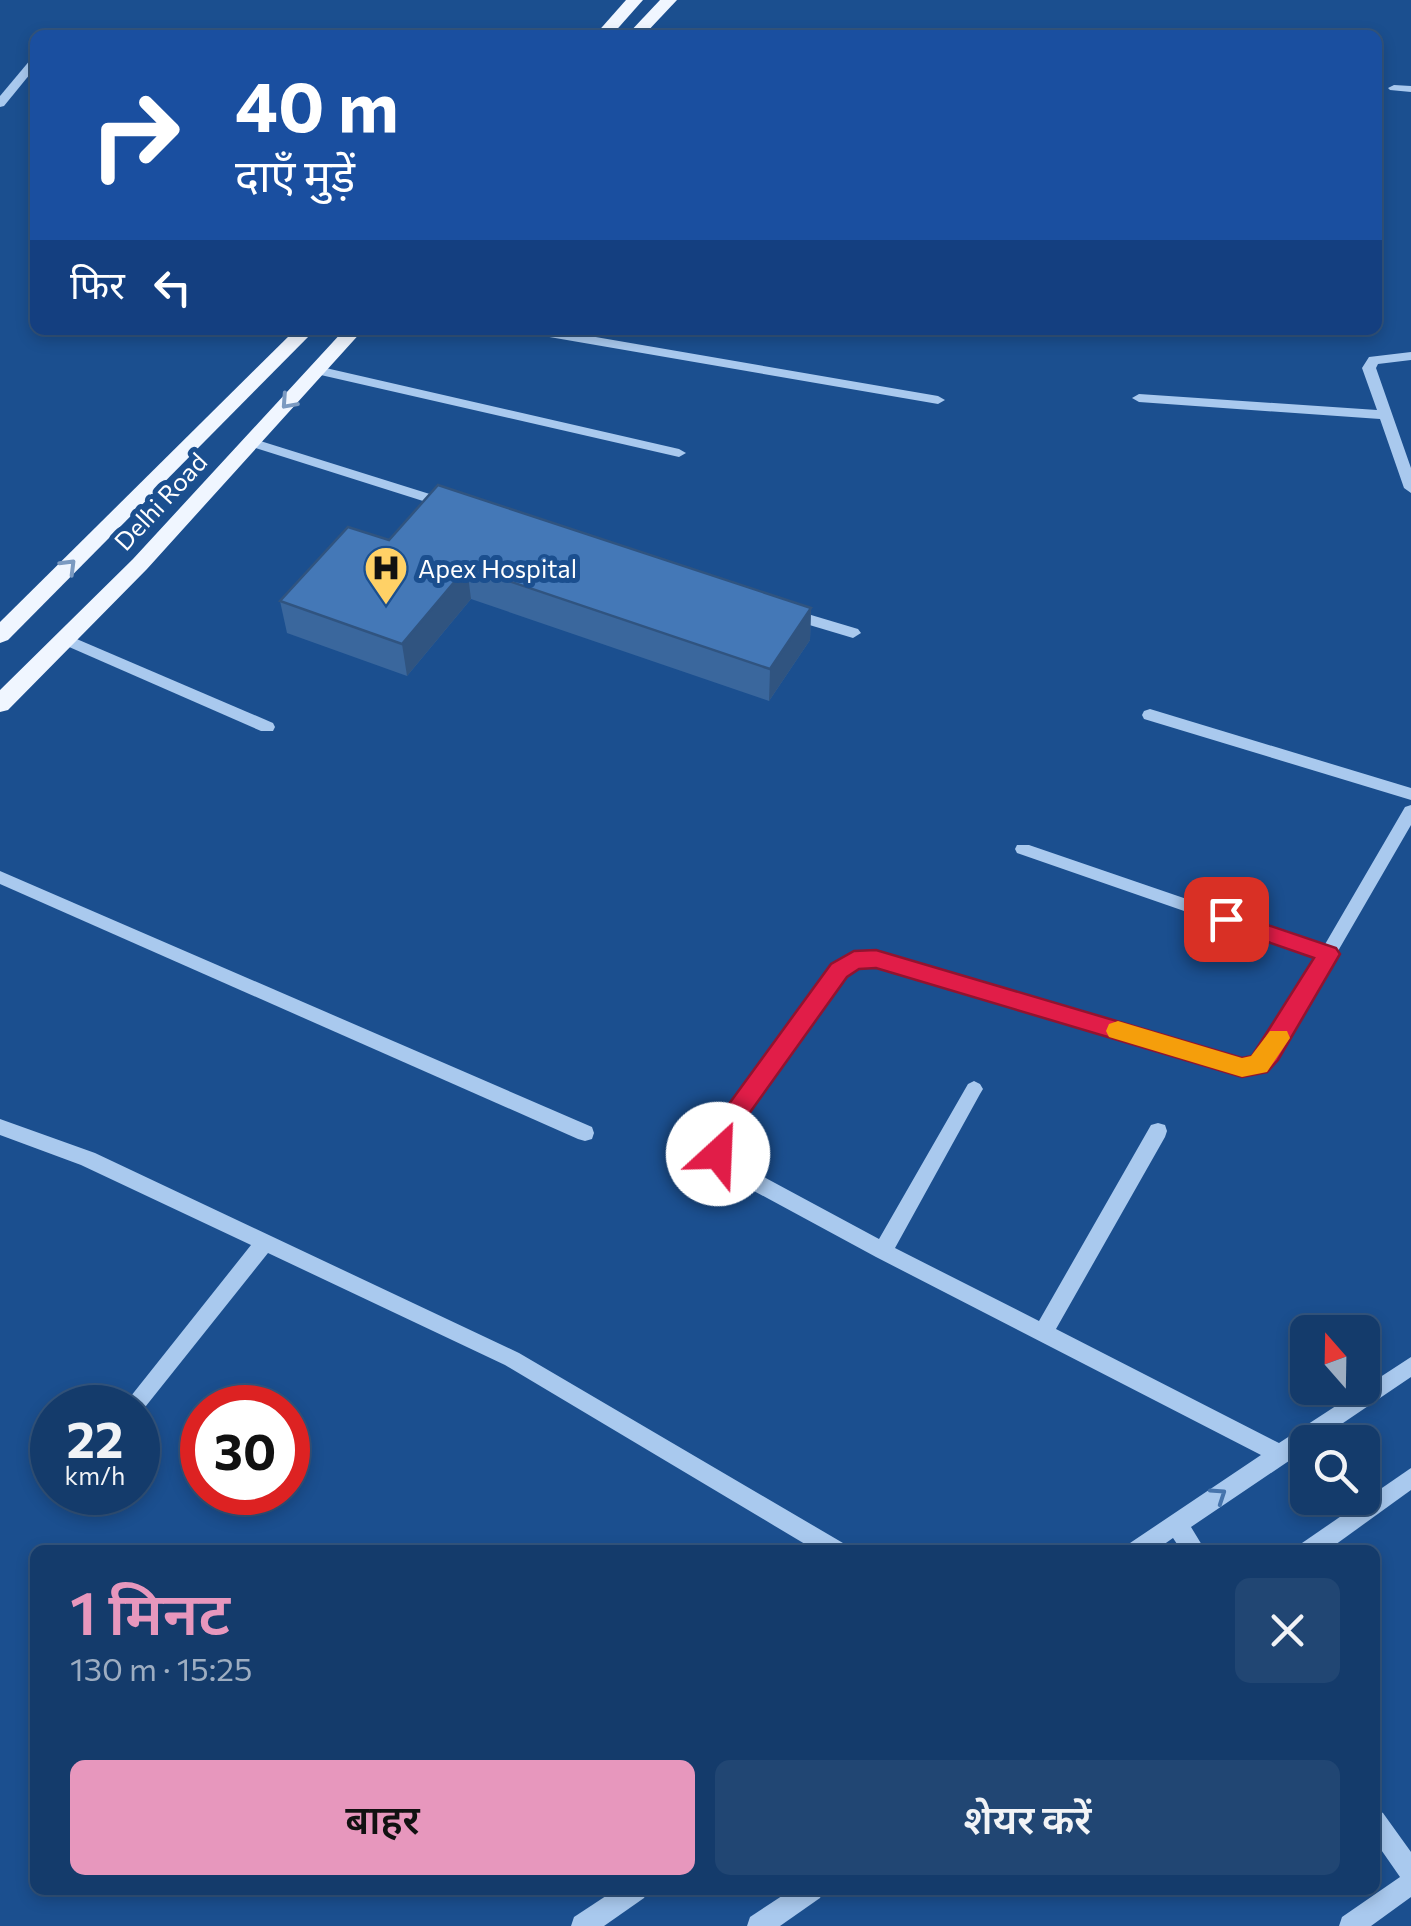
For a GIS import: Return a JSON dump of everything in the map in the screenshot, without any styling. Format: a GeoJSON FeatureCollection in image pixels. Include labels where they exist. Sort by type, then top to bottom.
{"type":"FeatureCollection","features":[{"type":"Feature","properties":{"kind":"main road"},"geometry":{"type":"LineString","coordinates":[[607,30],[635,0]]}},
{"type":"Feature","properties":{"kind":"main road"},"geometry":{"type":"LineString","coordinates":[[640,30],[669,0]]}},
{"type":"Feature","properties":{"kind":"main road"},"geometry":{"type":"LineString","coordinates":[[0,635],[301,335]]}},
{"type":"Feature","properties":{"kind":"main road","name":"Delhi Road"},"geometry":{"type":"LineString","coordinates":[[0,704],[349,335]]}},
{"type":"Feature","properties":{"kind":"street"},"geometry":{"type":"LineString","coordinates":[[0,104],[30,67]]}},
{"type":"Feature","properties":{"kind":"street"},"geometry":{"type":"LineString","coordinates":[[1394,88],[1411,89]]}},
{"type":"Feature","properties":{"kind":"street"},"geometry":{"type":"LineString","coordinates":[[561,335],[938,400]]}},
{"type":"Feature","properties":{"kind":"street"},"geometry":{"type":"LineString","coordinates":[[1411,356],[1374,360],[1370,368],[1411,488]]}},
{"type":"Feature","properties":{"kind":"street"},"geometry":{"type":"LineString","coordinates":[[317,370],[679,453]]}},
{"type":"Feature","properties":{"kind":"street"},"geometry":{"type":"LineString","coordinates":[[1139,398],[1387,420],[1411,427]]}},
{"type":"Feature","properties":{"kind":"street"},"geometry":{"type":"LineString","coordinates":[[251,442],[458,508]]}},
{"type":"Feature","properties":{"kind":"street"},"geometry":{"type":"LineString","coordinates":[[778,610],[853,634]]}},
{"type":"Feature","properties":{"kind":"street"},"geometry":{"type":"LineString","coordinates":[[65,639],[267,727]]}},
{"type":"Feature","properties":{"kind":"street"},"geometry":{"type":"LineString","coordinates":[[1150,715],[1411,794]]}},
{"type":"Feature","properties":{"kind":"street"},"geometry":{"type":"LineString","coordinates":[[1280,1454],[724,1165],[716,1142],[839,970],[854,960],[876,959],[1242,1068],[1258,1065],[1270,1053],[1411,812]]}},
{"type":"Feature","properties":{"kind":"street"},"geometry":{"type":"LineString","coordinates":[[1023,849],[1328,954]]}},
{"type":"Feature","properties":{"kind":"street"},"geometry":{"type":"LineString","coordinates":[[0,877],[585,1133]]}},
{"type":"Feature","properties":{"kind":"street"},"geometry":{"type":"LineString","coordinates":[[883,1251],[974,1089]]}},
{"type":"Feature","properties":{"kind":"street"},"geometry":{"type":"LineString","coordinates":[[0,1126],[88,1160],[266,1241],[512,1359],[827,1545]]}},
{"type":"Feature","properties":{"kind":"street"},"geometry":{"type":"LineString","coordinates":[[1044,1333],[1158,1130]]}},
{"type":"Feature","properties":{"kind":"street"},"geometry":{"type":"LineString","coordinates":[[152,1385],[266,1241]]}},
{"type":"Feature","properties":{"kind":"street"},"geometry":{"type":"LineString","coordinates":[[1145,1545],[1411,1366]]}},
{"type":"Feature","properties":{"kind":"street"},"geometry":{"type":"LineString","coordinates":[[1317,1545],[1411,1478]]}},
{"type":"Feature","properties":{"kind":"street"},"geometry":{"type":"LineString","coordinates":[[1176,1524],[1191,1545]]}},
{"type":"Feature","properties":{"kind":"street"},"geometry":{"type":"LineString","coordinates":[[1380,1828],[1411,1872]]}},
{"type":"Feature","properties":{"kind":"street"},"geometry":{"type":"LineString","coordinates":[[1350,1926],[1411,1883]]}},
{"type":"Feature","properties":{"kind":"street"},"geometry":{"type":"LineString","coordinates":[[583,1926],[629,1895]]}},
{"type":"Feature","properties":{"kind":"street"},"geometry":{"type":"LineString","coordinates":[[759,1926],[805,1895]]}},
{"type":"Feature","properties":{"kind":"building"},"geometry":{"type":"Polygon","coordinates":[[[438,485],[811,608],[770,669],[467,567],[402,644],[280,601],[348,527],[389,540],[438,485]]]}},
{"type":"Feature","properties":{"kind":"slow traffic"},"geometry":{"type":"LineString","coordinates":[[1118,1031],[1242,1068],[1258,1065],[1279,1038]]}},
{"type":"Feature","properties":{"kind":"place","name":"Apex Hospital"},"geometry":{"type":"Point","coordinates":[386,606]}},
{"type":"Feature","properties":{"kind":"route"},"geometry":{"type":"LineString","coordinates":[[718,1154],[716,1142],[839,970],[854,960],[876,959],[1242,1068],[1258,1065],[1270,1053],[1328,954],[1226,919]]}}]}
